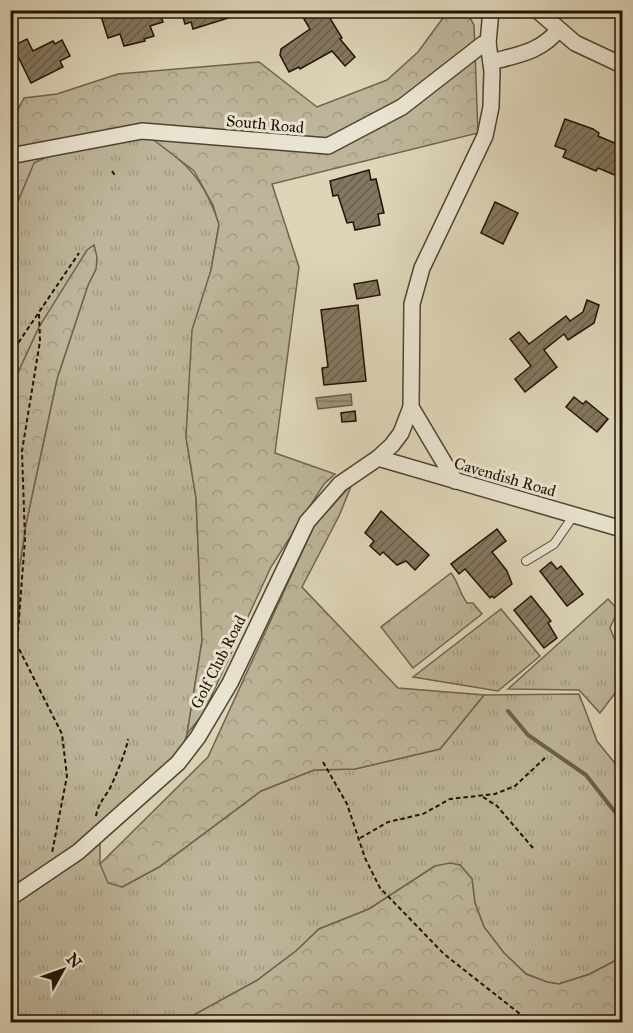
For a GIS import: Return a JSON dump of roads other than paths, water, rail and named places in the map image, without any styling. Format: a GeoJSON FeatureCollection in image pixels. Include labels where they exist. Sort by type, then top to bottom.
{"type":"FeatureCollection","features":[{"type":"Feature","properties":{"kind":"street"},"geometry":{"type":"LineString","coordinates":[[455,481],[411,407],[412,304],[422,268],[485,136],[491,107],[488,43],[491,10]]}},
{"type":"Feature","properties":{"kind":"street"},"geometry":{"type":"LineString","coordinates":[[537,10],[575,43],[622,65]]}},
{"type":"Feature","properties":{"kind":"street"},"geometry":{"type":"LineString","coordinates":[[490,62],[533,51],[549,42],[558,30]]}},
{"type":"Feature","properties":{"kind":"street","name":"South Road"},"geometry":{"type":"LineString","coordinates":[[10,156],[142,131],[328,146],[402,107],[483,44],[488,43]]}},
{"type":"Feature","properties":{"kind":"street","name":"Golf Club Road"},"geometry":{"type":"LineString","coordinates":[[10,898],[89,842],[106,824],[178,763],[198,737],[230,683],[307,522],[340,484],[378,458],[401,433],[411,407]]}},
{"type":"Feature","properties":{"kind":"street","name":"Cavendish Road"},"geometry":{"type":"LineString","coordinates":[[378,458],[622,529]]}},
{"type":"Feature","properties":{"kind":"lane"},"geometry":{"type":"LineString","coordinates":[[526,561],[554,544],[574,515]]}},
{"type":"Feature","properties":{"kind":"waterway"},"geometry":{"type":"LineString","coordinates":[[508,711],[528,735],[586,775],[622,821]]}}]}
